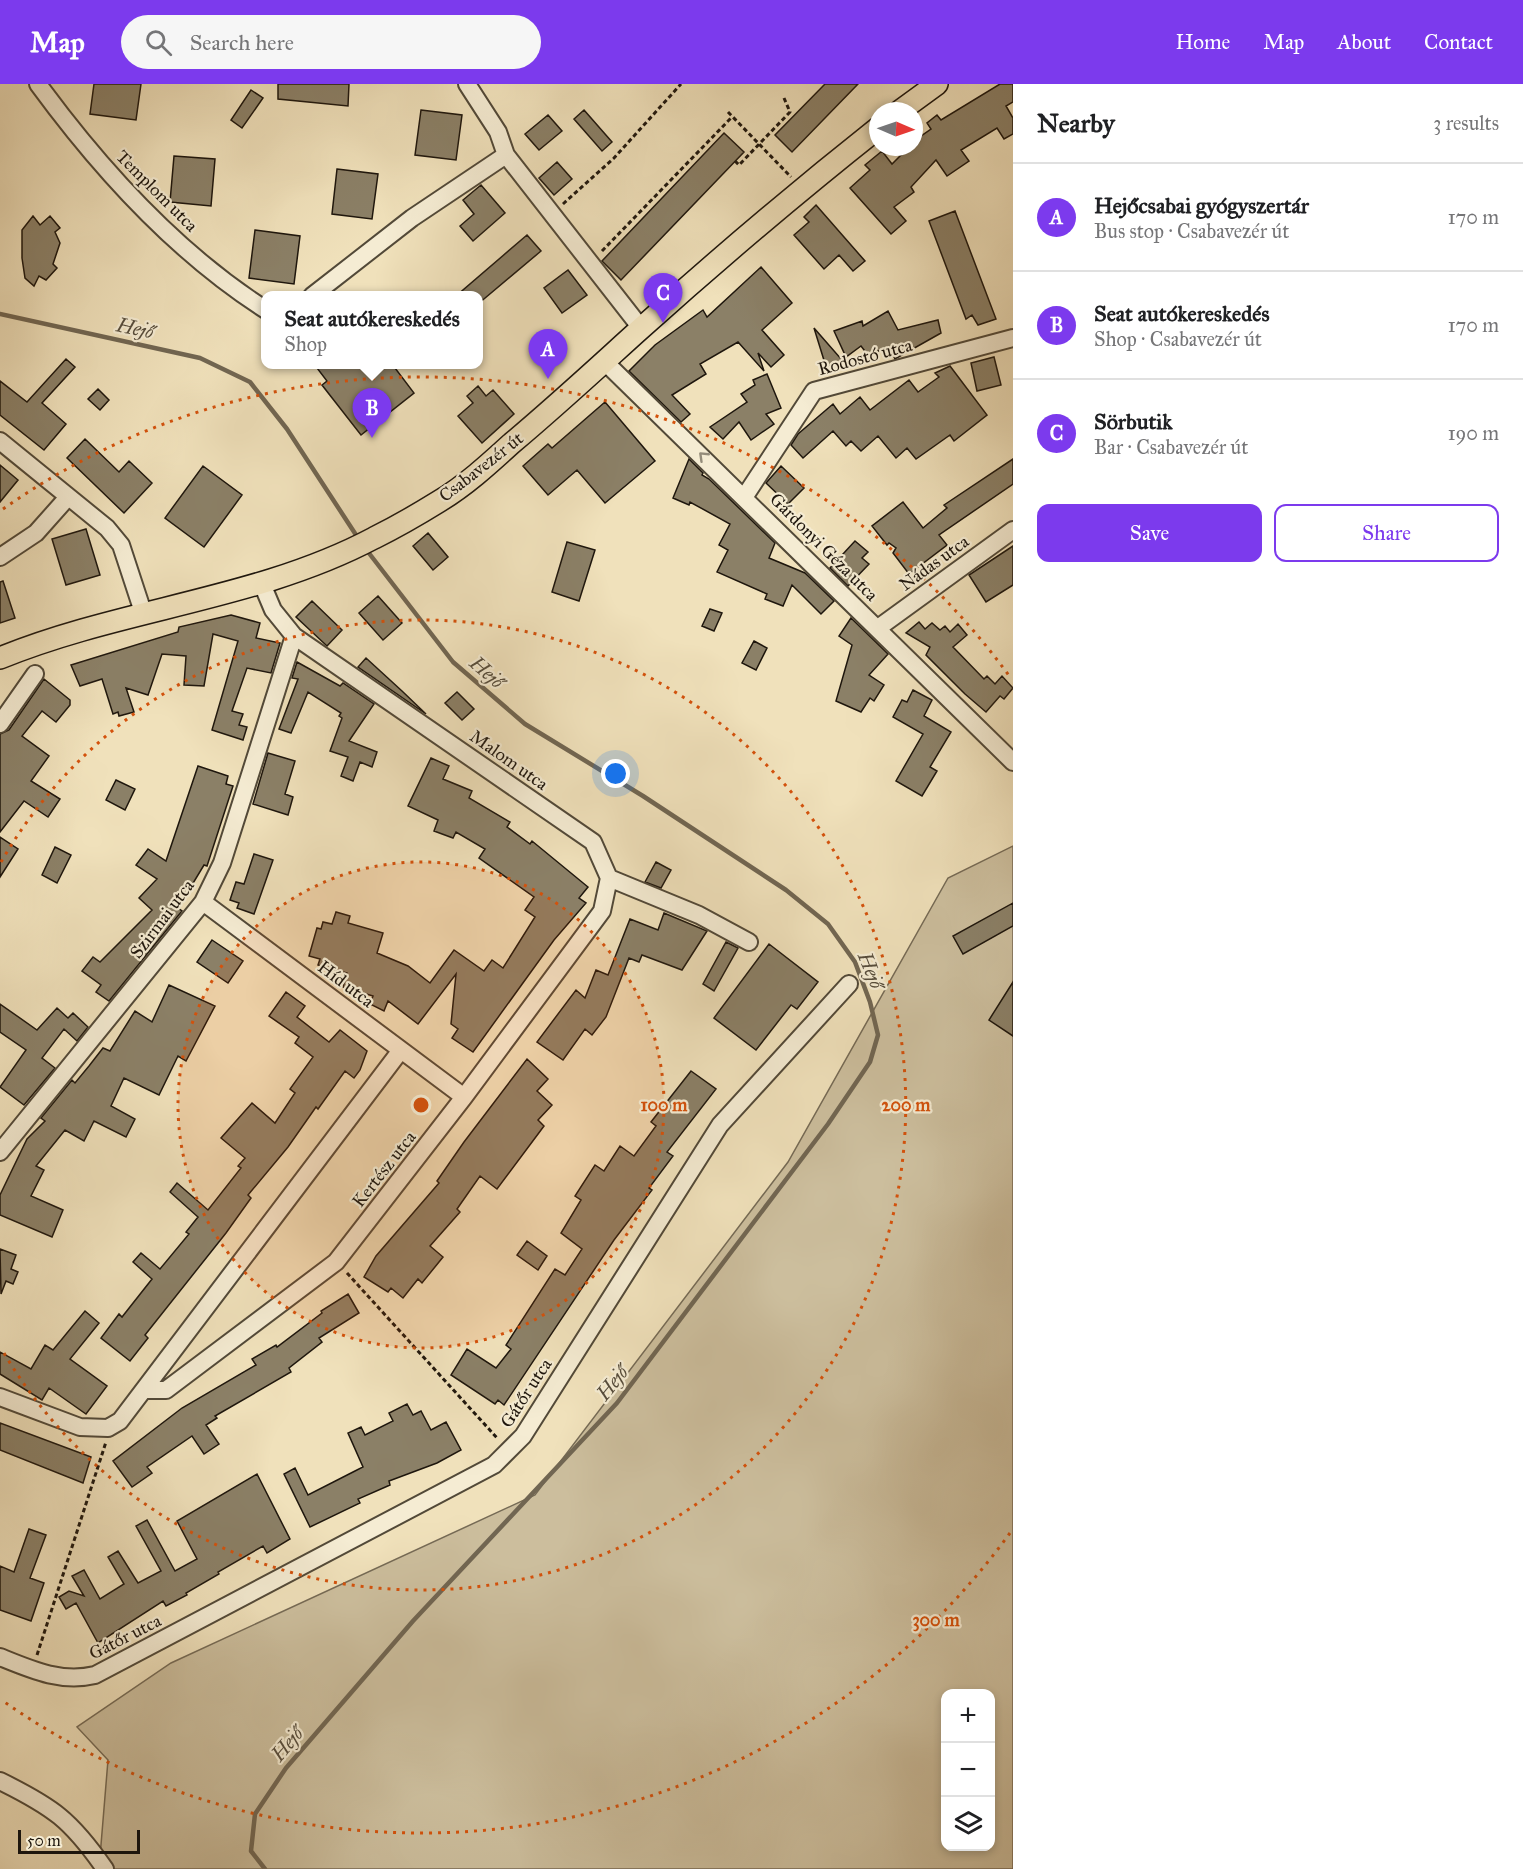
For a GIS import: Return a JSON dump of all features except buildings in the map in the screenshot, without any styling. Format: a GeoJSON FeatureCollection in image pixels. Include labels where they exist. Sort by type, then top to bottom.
{"type":"FeatureCollection","features":[{"type":"Feature","properties":{"kind":"main road"},"geometry":{"type":"LineString","coordinates":[[912,102],[937,84]]}},
{"type":"Feature","properties":{"kind":"main road","name":"Csabavezér út"},"geometry":{"type":"LineString","coordinates":[[0,658],[38,642],[143,612],[262,584],[351,549],[440,501],[477,473],[802,189],[869,135]]}},
{"type":"Feature","properties":{"kind":"street","name":"Templom utca"},"geometry":{"type":"LineString","coordinates":[[38,84],[79,140],[155,222],[261,306]]}},
{"type":"Feature","properties":{"kind":"street"},"geometry":{"type":"LineString","coordinates":[[467,84],[498,132],[506,155],[641,328]]}},
{"type":"Feature","properties":{"kind":"street"},"geometry":{"type":"LineString","coordinates":[[318,291],[412,218],[506,155]]}},
{"type":"Feature","properties":{"kind":"street","name":"Rodostó utca"},"geometry":{"type":"LineString","coordinates":[[745,496],[814,391],[1013,338]]}},
{"type":"Feature","properties":{"kind":"street","name":"Gárdonyi Géza utca"},"geometry":{"type":"LineString","coordinates":[[605,362],[745,496],[1013,762]]}},
{"type":"Feature","properties":{"kind":"street"},"geometry":{"type":"LineString","coordinates":[[0,441],[106,528],[121,545],[143,612]]}},
{"type":"Feature","properties":{"kind":"street"},"geometry":{"type":"LineString","coordinates":[[0,557],[36,533],[68,497]]}},
{"type":"Feature","properties":{"kind":"street","name":"Nádas utca"},"geometry":{"type":"LineString","coordinates":[[878,628],[1013,530]]}},
{"type":"Feature","properties":{"kind":"street","name":"Malom utca"},"geometry":{"type":"LineString","coordinates":[[262,584],[273,610],[294,636],[593,842],[609,878]]}},
{"type":"Feature","properties":{"kind":"street","name":"Szirmai utca"},"geometry":{"type":"LineString","coordinates":[[0,1152],[203,902],[222,863],[294,636]]}},
{"type":"Feature","properties":{"kind":"street"},"geometry":{"type":"LineString","coordinates":[[0,724],[35,674]]}},
{"type":"Feature","properties":{"kind":"street"},"geometry":{"type":"LineString","coordinates":[[609,878],[699,915],[749,942]]}},
{"type":"Feature","properties":{"kind":"street","name":"Kertész utca"},"geometry":{"type":"LineString","coordinates":[[145,1390],[166,1390],[336,1262],[464,1098],[602,911],[609,878]]}},
{"type":"Feature","properties":{"kind":"street","name":"Híd utca"},"geometry":{"type":"LineString","coordinates":[[203,902],[464,1098]]}},
{"type":"Feature","properties":{"kind":"street","name":"Gátőr utca"},"geometry":{"type":"LineString","coordinates":[[0,1657],[32,1670],[76,1679],[95,1675],[494,1465],[523,1436],[720,1125],[849,984]]}},
{"type":"Feature","properties":{"kind":"street"},"geometry":{"type":"LineString","coordinates":[[0,1397],[80,1427],[108,1428],[120,1421],[401,1050]]}},
{"type":"Feature","properties":{"kind":"street"},"geometry":{"type":"LineString","coordinates":[[0,1781],[57,1811],[84,1838],[105,1869]]}},
{"type":"Feature","properties":{"kind":"path"},"geometry":{"type":"LineString","coordinates":[[552,214],[614,158],[681,84]]}},
{"type":"Feature","properties":{"kind":"path"},"geometry":{"type":"LineString","coordinates":[[735,161],[739,165],[790,112],[784,98]]}},
{"type":"Feature","properties":{"kind":"path"},"geometry":{"type":"LineString","coordinates":[[728,112],[802,189]]}},
{"type":"Feature","properties":{"kind":"path"},"geometry":{"type":"LineString","coordinates":[[590,263],[732,117]]}},
{"type":"Feature","properties":{"kind":"path"},"geometry":{"type":"LineString","coordinates":[[698,152],[702,156]]}},
{"type":"Feature","properties":{"kind":"path"},"geometry":{"type":"LineString","coordinates":[[660,191],[664,196]]}},
{"type":"Feature","properties":{"kind":"path"},"geometry":{"type":"LineString","coordinates":[[620,233],[624,238]]}},
{"type":"Feature","properties":{"kind":"path"},"geometry":{"type":"LineString","coordinates":[[336,1262],[509,1452]]}},
{"type":"Feature","properties":{"kind":"path"},"geometry":{"type":"LineString","coordinates":[[32,1670],[104,1454],[108,1428]]}},
{"type":"Feature","properties":{"kind":"shaded area"},"geometry":{"type":"Polygon","coordinates":[[[1013,846],[1013,1869],[99,1869],[108,1760],[77,1727],[171,1663],[535,1495],[788,1162],[948,878],[1013,846]]]}},
{"type":"Feature","properties":{"kind":"waterway","name":"Hejő"},"geometry":{"type":"LineString","coordinates":[[0,314],[200,358],[250,382],[287,429],[358,538]]}},
{"type":"Feature","properties":{"kind":"waterway","name":"Hejő"},"geometry":{"type":"LineString","coordinates":[[265,1869],[251,1851],[255,1814],[286,1768],[413,1621],[617,1403],[828,1124],[870,1062],[878,1035],[870,1002],[855,962],[828,924],[786,890],[643,796],[525,724],[453,662],[365,548]]}},
{"type":"Feature","properties":{"kind":"place","name":"Sörbutik"},"geometry":{"type":"Point","coordinates":[663,323]}},
{"type":"Feature","properties":{"kind":"place","name":"Hejőcsabai gyógyszertár"},"geometry":{"type":"Point","coordinates":[548,379]}},
{"type":"Feature","properties":{"kind":"place","name":"Seat autókereskedés"},"geometry":{"type":"Point","coordinates":[372,438]}}]}
